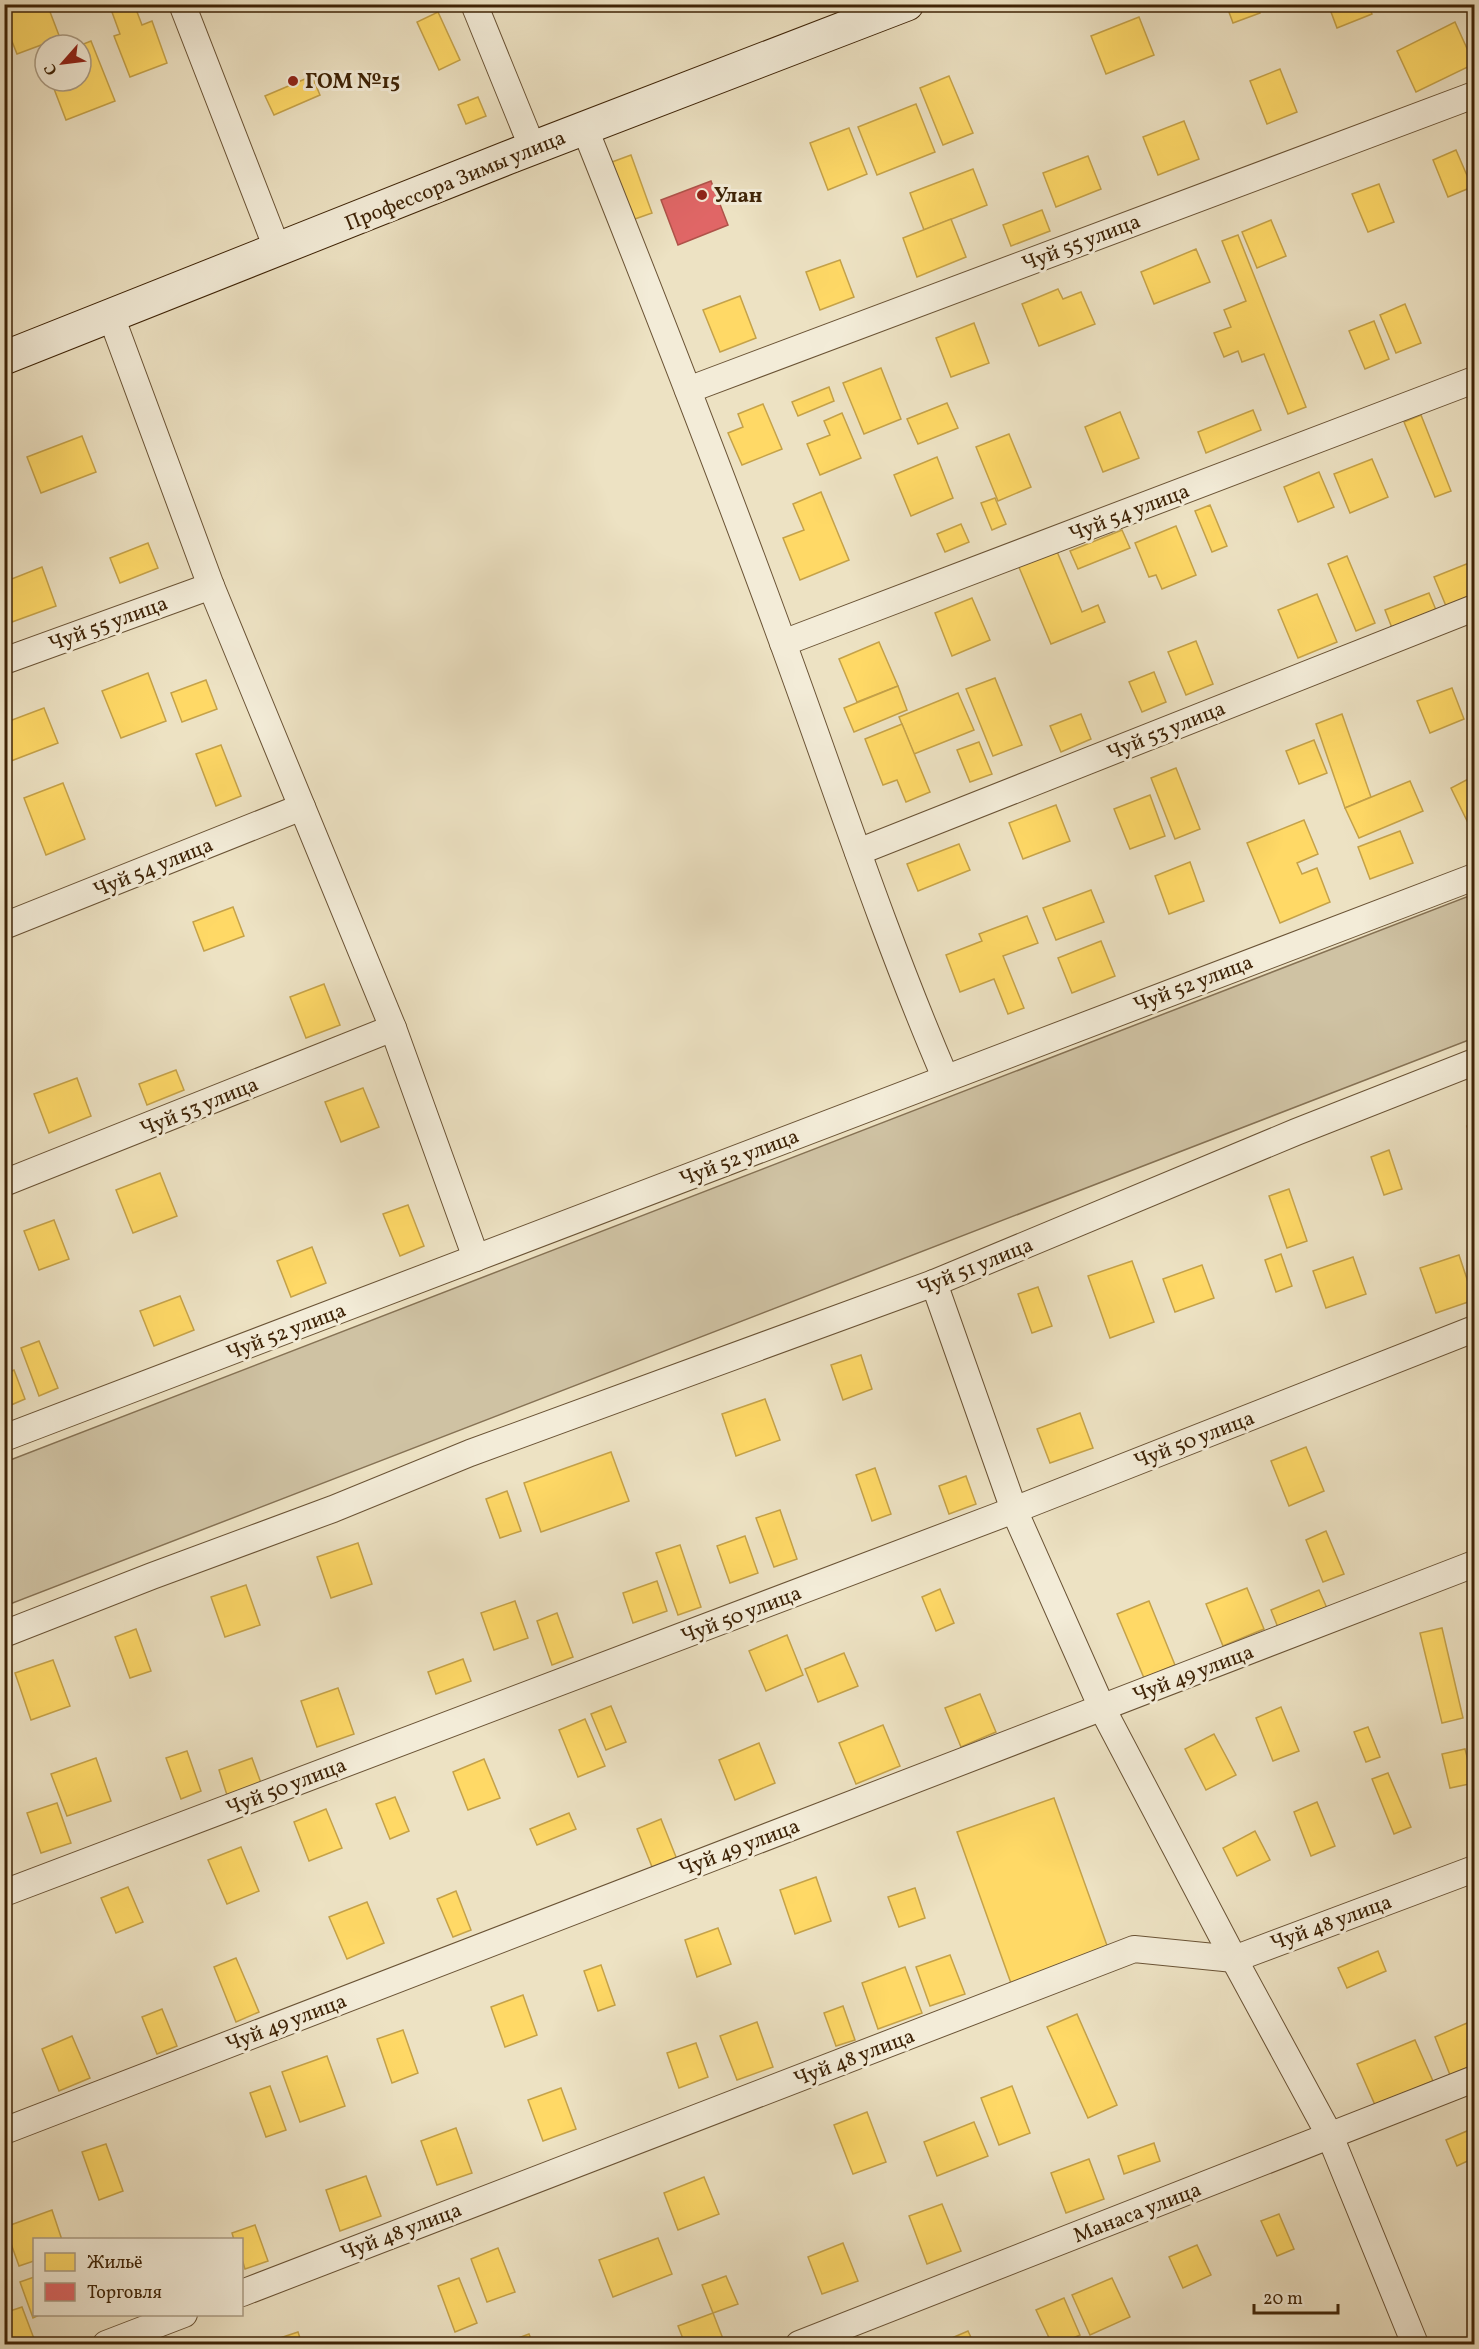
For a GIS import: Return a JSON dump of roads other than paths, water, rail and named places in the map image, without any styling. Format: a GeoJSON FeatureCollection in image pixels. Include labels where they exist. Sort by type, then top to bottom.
{"type":"FeatureCollection","features":[{"type":"Feature","properties":{"kind":"street"},"geometry":{"type":"LineString","coordinates":[[182,4],[278,251]]}},
{"type":"Feature","properties":{"kind":"street"},"geometry":{"type":"LineString","coordinates":[[474,4],[533,149]]}},
{"type":"Feature","properties":{"kind":"street","name":"Профессора Зимы улица"},"geometry":{"type":"LineString","coordinates":[[4,358],[907,4]]}},
{"type":"Feature","properties":{"kind":"street","name":"Чуй 55 улица"},"geometry":{"type":"LineString","coordinates":[[688,390],[1474,95]]}},
{"type":"Feature","properties":{"kind":"street"},"geometry":{"type":"LineString","coordinates":[[585,129],[688,390],[858,852],[945,1077]]}},
{"type":"Feature","properties":{"kind":"street"},"geometry":{"type":"LineString","coordinates":[[111,316],[211,586],[393,1028],[476,1258]]}},
{"type":"Feature","properties":{"kind":"street","name":"Чуй 54 улица"},"geometry":{"type":"LineString","coordinates":[[783,643],[1474,380]]}},
{"type":"Feature","properties":{"kind":"street","name":"Чуй 55 улица"},"geometry":{"type":"LineString","coordinates":[[4,661],[211,586]]}},
{"type":"Feature","properties":{"kind":"street","name":"Чуй 53 улица"},"geometry":{"type":"LineString","coordinates":[[858,852],[1474,608]]}},
{"type":"Feature","properties":{"kind":"street","name":"Чуй 54 улица"},"geometry":{"type":"LineString","coordinates":[[4,926],[302,807]]}},
{"type":"Feature","properties":{"kind":"street","name":"Чуй 52 улица"},"geometry":{"type":"LineString","coordinates":[[4,1438],[1474,877]]}},
{"type":"Feature","properties":{"kind":"street","name":"Чуй 53 улица"},"geometry":{"type":"LineString","coordinates":[[4,1183],[393,1028]]}},
{"type":"Feature","properties":{"kind":"street","name":"Чуй 51 улица"},"geometry":{"type":"LineString","coordinates":[[4,1635],[152,1576],[333,1509],[470,1453],[934,1283],[1296,1132],[1474,1062]]}},
{"type":"Feature","properties":{"kind":"street"},"geometry":{"type":"LineString","coordinates":[[934,1283],[1014,1510],[1102,1708],[1330,2136],[1415,2344]]}},
{"type":"Feature","properties":{"kind":"street","name":"Чуй 50 улица"},"geometry":{"type":"LineString","coordinates":[[4,1893],[1014,1510],[1474,1329]]}},
{"type":"Feature","properties":{"kind":"street","name":"Чуй 49 улица"},"geometry":{"type":"LineString","coordinates":[[4,2131],[1474,1564]]}},
{"type":"Feature","properties":{"kind":"street","name":"Чуй 48 улица"},"geometry":{"type":"LineString","coordinates":[[243,2292],[1134,1949],[1234,1959],[1474,1869]]}},
{"type":"Feature","properties":{"kind":"street","name":"Манаса улица"},"geometry":{"type":"LineString","coordinates":[[799,2344],[1474,2079]]}},
{"type":"Feature","properties":{"kind":"street"},"geometry":{"type":"LineString","coordinates":[[106,2344],[179,2316]]}},
{"type":"Feature","properties":{"kind":"place","name":"ГОМ №15"},"geometry":{"type":"Point","coordinates":[293,81]}},
{"type":"Feature","properties":{"kind":"place","name":"Улан"},"geometry":{"type":"Point","coordinates":[702,195]}}]}
